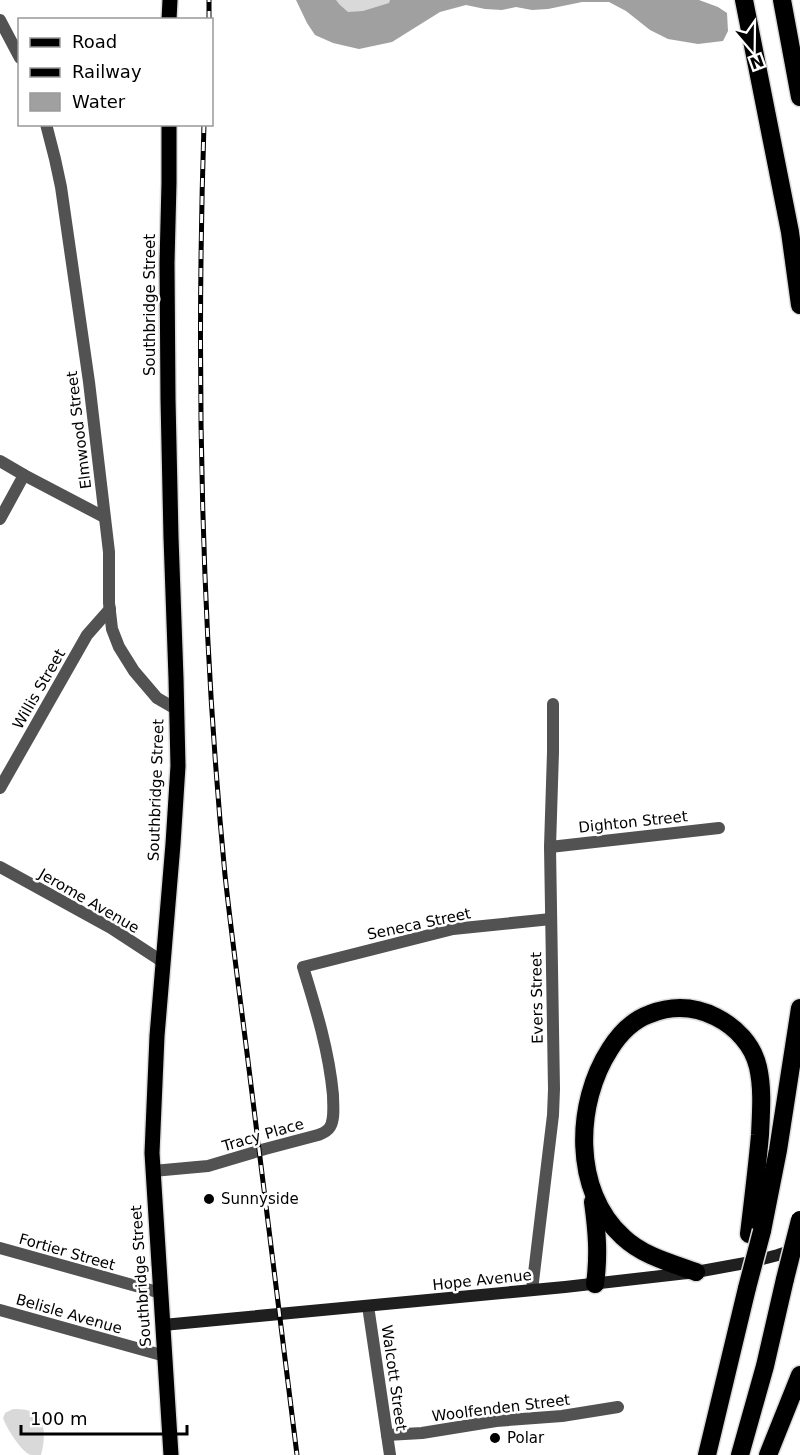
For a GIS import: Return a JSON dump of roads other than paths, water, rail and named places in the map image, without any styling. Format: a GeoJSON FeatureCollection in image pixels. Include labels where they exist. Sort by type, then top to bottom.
{"type":"FeatureCollection","features":[{"type":"Feature","properties":{"kind":"highway"},"geometry":{"type":"LineString","coordinates":[[744,0],[788,221],[800,305]]}},
{"type":"Feature","properties":{"kind":"highway"},"geometry":{"type":"LineString","coordinates":[[782,0],[800,97]]}},
{"type":"Feature","properties":{"kind":"highway"},"geometry":{"type":"LineString","coordinates":[[595,1284],[598,1245],[585,1148],[587,1110],[591,1090],[597,1073],[614,1043],[641,1017],[657,1011],[678,1008],[704,1011],[732,1026],[752,1050],[758,1066],[762,1091],[755,1189],[756,1232]]}},
{"type":"Feature","properties":{"kind":"highway"},"geometry":{"type":"LineString","coordinates":[[707,1455],[742,1311],[756,1232],[778,1150],[800,1008]]}},
{"type":"Feature","properties":{"kind":"highway"},"geometry":{"type":"LineString","coordinates":[[589,1174],[602,1212],[624,1238],[653,1256],[696,1272]]}},
{"type":"Feature","properties":{"kind":"highway"},"geometry":{"type":"LineString","coordinates":[[740,1455],[765,1366],[800,1219]]}},
{"type":"Feature","properties":{"kind":"highway"},"geometry":{"type":"LineString","coordinates":[[768,1455],[800,1375]]}},
{"type":"Feature","properties":{"kind":"main road"},"geometry":{"type":"LineString","coordinates":[[169,18],[170,0]]}},
{"type":"Feature","properties":{"kind":"main road","name":"Southbridge Street"},"geometry":{"type":"LineString","coordinates":[[169,126],[168,399],[178,766],[153,1099],[153,1171],[171,1455]]}},
{"type":"Feature","properties":{"kind":"main road","name":"Hope Avenue"},"geometry":{"type":"LineString","coordinates":[[163,1326],[696,1272],[751,1262],[800,1247]]}},
{"type":"Feature","properties":{"kind":"street"},"geometry":{"type":"LineString","coordinates":[[0,20],[18,54]]}},
{"type":"Feature","properties":{"kind":"street","name":"Elmwood Street"},"geometry":{"type":"LineString","coordinates":[[47,126],[61,187],[89,382],[109,552],[112,629],[119,647],[134,671],[157,698],[176,709]]}},
{"type":"Feature","properties":{"kind":"street"},"geometry":{"type":"LineString","coordinates":[[0,461],[104,517]]}},
{"type":"Feature","properties":{"kind":"street"},"geometry":{"type":"LineString","coordinates":[[0,519],[24,475]]}},
{"type":"Feature","properties":{"kind":"street","name":"Willis Street"},"geometry":{"type":"LineString","coordinates":[[0,788],[87,635],[110,609]]}},
{"type":"Feature","properties":{"kind":"street","name":"Evers Street"},"geometry":{"type":"LineString","coordinates":[[532,1290],[554,1098],[550,847],[553,704]]}},
{"type":"Feature","properties":{"kind":"street","name":"Dighton Street"},"geometry":{"type":"LineString","coordinates":[[550,847],[719,828]]}},
{"type":"Feature","properties":{"kind":"street","name":"Jerome Avenue"},"geometry":{"type":"LineString","coordinates":[[0,867],[111,928],[163,962]]}},
{"type":"Feature","properties":{"kind":"street","name":"Seneca Street"},"geometry":{"type":"LineString","coordinates":[[305,974],[303,967],[453,929],[551,919]]}},
{"type":"Feature","properties":{"kind":"street","name":"Tracy Place"},"geometry":{"type":"LineString","coordinates":[[153,1171],[208,1166],[318,1135],[326,1132],[331,1126],[334,1112],[327,1052],[305,974]]}},
{"type":"Feature","properties":{"kind":"street","name":"Fortier Street"},"geometry":{"type":"LineString","coordinates":[[0,1248],[161,1293]]}},
{"type":"Feature","properties":{"kind":"street","name":"Walcott Street"},"geometry":{"type":"LineString","coordinates":[[369,1306],[390,1455]]}},
{"type":"Feature","properties":{"kind":"street","name":"Belisle Avenue"},"geometry":{"type":"LineString","coordinates":[[0,1310],[165,1356]]}},
{"type":"Feature","properties":{"kind":"street","name":"Woolfenden Street"},"geometry":{"type":"LineString","coordinates":[[387,1435],[422,1433],[496,1421],[561,1416],[618,1407]]}},
{"type":"Feature","properties":{"kind":"water"},"geometry":{"type":"Polygon","coordinates":[[[296,0],[336,0],[348,12],[363,11],[389,3],[390,0],[699,0],[727,13],[728,31],[723,41],[698,44],[668,39],[650,30],[626,11],[609,2],[582,2],[532,10],[516,7],[502,10],[485,9],[466,5],[440,12],[392,42],[359,49],[333,43],[315,35],[296,0]]]}},
{"type":"Feature","properties":{"kind":"railway"},"geometry":{"type":"LineString","coordinates":[[209,0],[209,18]]}},
{"type":"Feature","properties":{"kind":"railway"},"geometry":{"type":"LineString","coordinates":[[204,126],[201,312],[202,500],[210,688],[225,875],[297,1455]]}},
{"type":"Feature","properties":{"kind":"place","name":"Sunnyside"},"geometry":{"type":"Point","coordinates":[209,1199]}},
{"type":"Feature","properties":{"kind":"place","name":"Polar"},"geometry":{"type":"Point","coordinates":[495,1438]}}]}
